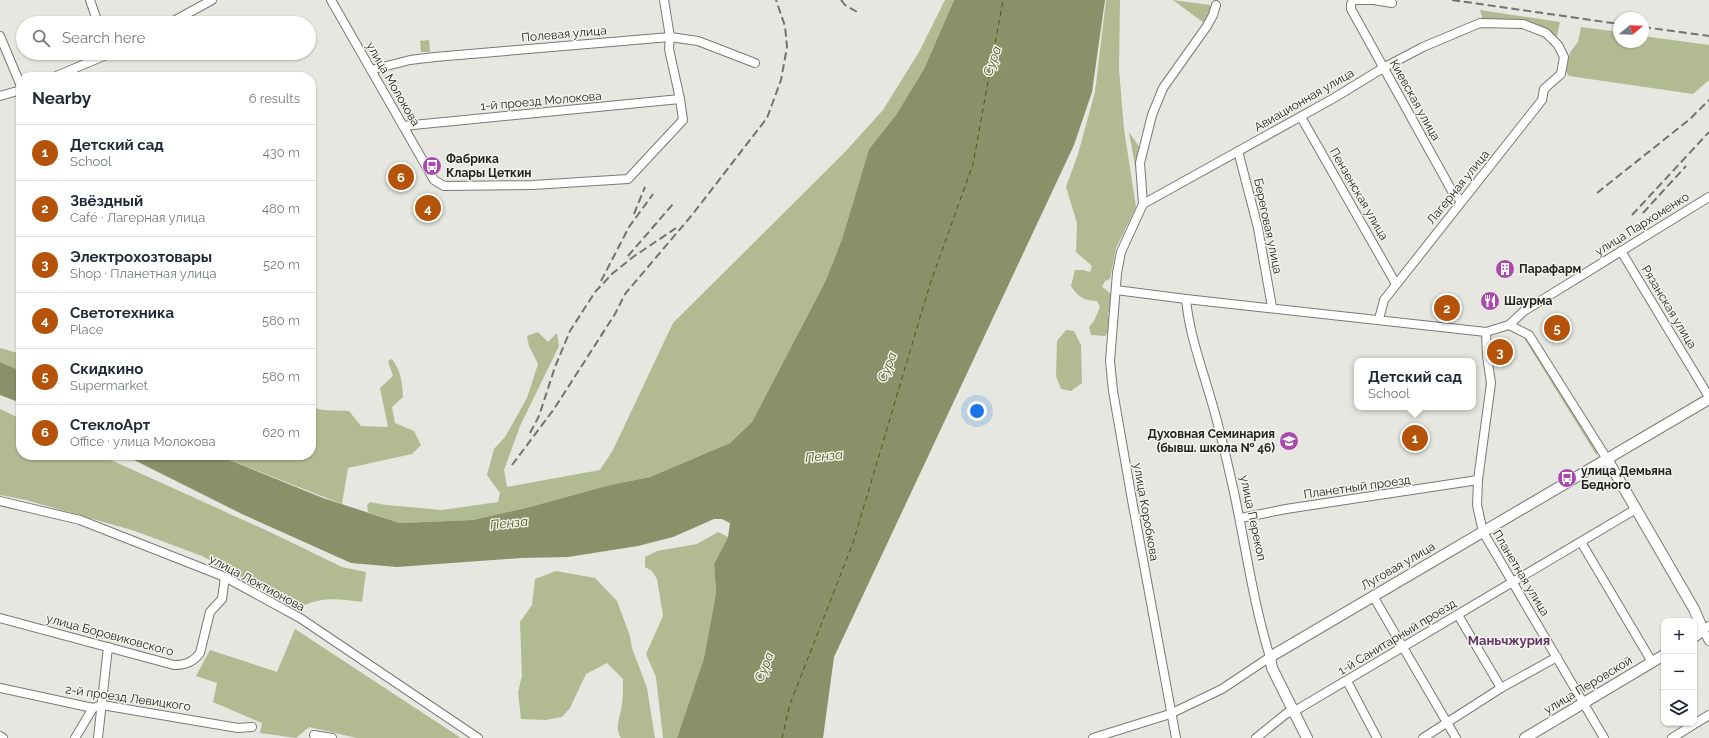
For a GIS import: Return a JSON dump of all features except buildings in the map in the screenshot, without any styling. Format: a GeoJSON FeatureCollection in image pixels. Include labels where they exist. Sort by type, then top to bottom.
{"type":"FeatureCollection","features":[{"type":"Feature","properties":{"kind":"main road","name":"Луговая улица"},"geometry":{"type":"LineString","coordinates":[[1270,657],[1709,398]]}},
{"type":"Feature","properties":{"kind":"main road"},"geometry":{"type":"LineString","coordinates":[[1607,459],[1706,628],[1697,635]]}},
{"type":"Feature","properties":{"kind":"main road","name":"улица Перекоп"},"geometry":{"type":"LineString","coordinates":[[1270,657],[1272,668],[1307,738]]}},
{"type":"Feature","properties":{"kind":"main road","name":"улица Перовской"},"geometry":{"type":"LineString","coordinates":[[1525,738],[1661,657]]}},
{"type":"Feature","properties":{"kind":"street"},"geometry":{"type":"LineString","coordinates":[[90,0],[96,16]]}},
{"type":"Feature","properties":{"kind":"street","name":"улица Молокова"},"geometry":{"type":"LineString","coordinates":[[331,0],[434,180],[444,186],[533,185],[628,179],[683,120],[680,99]]}},
{"type":"Feature","properties":{"kind":"street"},"geometry":{"type":"LineString","coordinates":[[664,0],[670,37],[669,49],[680,99]]}},
{"type":"Feature","properties":{"kind":"street","name":"Киевская улица"},"geometry":{"type":"LineString","coordinates":[[1392,2],[1353,0],[1350,4],[1351,9],[1383,68],[1452,191],[1461,201]]}},
{"type":"Feature","properties":{"kind":"street"},"geometry":{"type":"LineString","coordinates":[[182,16],[208,1]]}},
{"type":"Feature","properties":{"kind":"street"},"geometry":{"type":"LineString","coordinates":[[1143,204],[1140,163],[1152,115],[1164,88],[1202,33],[1213,15],[1216,5]]}},
{"type":"Feature","properties":{"kind":"street","name":"Авиационная улица"},"geometry":{"type":"LineString","coordinates":[[1143,204],[1301,116],[1383,68],[1423,47],[1480,23],[1523,24],[1546,33],[1558,45],[1564,57],[1561,74]]}},
{"type":"Feature","properties":{"kind":"street"},"geometry":{"type":"LineString","coordinates":[[0,36],[16,74]]}},
{"type":"Feature","properties":{"kind":"street","name":"Полевая улица"},"geometry":{"type":"LineString","coordinates":[[371,70],[410,60],[435,57],[670,37],[698,41],[755,63]]}},
{"type":"Feature","properties":{"kind":"street"},"geometry":{"type":"LineString","coordinates":[[66,72],[94,60]]}},
{"type":"Feature","properties":{"kind":"street","name":"Лагерная улица"},"geometry":{"type":"LineString","coordinates":[[1379,319],[1384,300],[1542,100],[1544,89],[1561,74]]}},
{"type":"Feature","properties":{"kind":"street"},"geometry":{"type":"LineString","coordinates":[[0,96],[16,91]]}},
{"type":"Feature","properties":{"kind":"street","name":"1-й проезд Молокова"},"geometry":{"type":"LineString","coordinates":[[403,126],[680,99]]}},
{"type":"Feature","properties":{"kind":"street","name":"Пензенская улица"},"geometry":{"type":"LineString","coordinates":[[1301,116],[1396,284]]}},
{"type":"Feature","properties":{"kind":"street","name":"Береговая улица"},"geometry":{"type":"LineString","coordinates":[[1238,151],[1258,228],[1272,307]]}},
{"type":"Feature","properties":{"kind":"street","name":"улица Пархоменко"},"geometry":{"type":"LineString","coordinates":[[1486,332],[1509,325],[1524,311],[1709,197]]}},
{"type":"Feature","properties":{"kind":"street","name":"улица Коробкова"},"geometry":{"type":"LineString","coordinates":[[1143,204],[1121,252],[1110,361],[1113,391],[1170,714],[1176,738]]}},
{"type":"Feature","properties":{"kind":"street","name":"Рязанская улица"},"geometry":{"type":"LineString","coordinates":[[1621,251],[1709,398]]}},
{"type":"Feature","properties":{"kind":"street"},"geometry":{"type":"LineString","coordinates":[[1116,290],[1486,332]]}},
{"type":"Feature","properties":{"kind":"street","name":"улица Перекоп"},"geometry":{"type":"LineString","coordinates":[[1186,299],[1188,321],[1192,340],[1211,397],[1240,518],[1260,627],[1270,657]]}},
{"type":"Feature","properties":{"kind":"street"},"geometry":{"type":"LineString","coordinates":[[1509,325],[1530,335],[1607,459]]}},
{"type":"Feature","properties":{"kind":"street","name":"Планетная улица"},"geometry":{"type":"LineString","coordinates":[[1486,332],[1487,356],[1491,383],[1478,480],[1477,505],[1483,532],[1604,738]]}},
{"type":"Feature","properties":{"kind":"street","name":"Планетный проезд"},"geometry":{"type":"LineString","coordinates":[[1240,518],[1286,509],[1478,480]]}},
{"type":"Feature","properties":{"kind":"street","name":"улица Локтионова"},"geometry":{"type":"LineString","coordinates":[[0,502],[80,520],[225,577],[300,618],[478,738]]}},
{"type":"Feature","properties":{"kind":"street","name":"1-й Санитарный проезд"},"geometry":{"type":"LineString","coordinates":[[1256,738],[1287,713],[1293,712],[1347,681],[1636,509]]}},
{"type":"Feature","properties":{"kind":"street"},"geometry":{"type":"LineString","coordinates":[[1581,542],[1652,662]]}},
{"type":"Feature","properties":{"kind":"street","name":"улица Боровиковского"},"geometry":{"type":"LineString","coordinates":[[0,618],[174,665],[183,665],[196,659],[200,653],[210,612],[222,599],[225,577]]}},
{"type":"Feature","properties":{"kind":"street"},"geometry":{"type":"LineString","coordinates":[[1373,596],[1456,738]]}},
{"type":"Feature","properties":{"kind":"street"},"geometry":{"type":"LineString","coordinates":[[1458,615],[1501,688]]}},
{"type":"Feature","properties":{"kind":"street"},"geometry":{"type":"LineString","coordinates":[[1706,628],[1709,641]]}},
{"type":"Feature","properties":{"kind":"street"},"geometry":{"type":"LineString","coordinates":[[98,738],[108,647]]}},
{"type":"Feature","properties":{"kind":"street","name":"Луговая улица"},"geometry":{"type":"LineString","coordinates":[[1092,738],[1114,735],[1170,714],[1222,689],[1270,657]]}},
{"type":"Feature","properties":{"kind":"street"},"geometry":{"type":"LineString","coordinates":[[1423,738],[1501,688],[1557,657]]}},
{"type":"Feature","properties":{"kind":"street"},"geometry":{"type":"LineString","coordinates":[[1347,681],[1378,738]]}},
{"type":"Feature","properties":{"kind":"street","name":"2-й проезд Левицкого"},"geometry":{"type":"LineString","coordinates":[[0,688],[93,708],[102,705],[238,728],[252,727]]}},
{"type":"Feature","properties":{"kind":"street"},"geometry":{"type":"LineString","coordinates":[[75,738],[93,708]]}},
{"type":"Feature","properties":{"kind":"street"},"geometry":{"type":"LineString","coordinates":[[1672,738],[1709,715]]}},
{"type":"Feature","properties":{"kind":"street"},"geometry":{"type":"LineString","coordinates":[[314,735],[332,738]]}},
{"type":"Feature","properties":{"kind":"shaded area"},"geometry":{"type":"Polygon","coordinates":[[[945,0],[954,0],[924,69],[896,115],[869,149],[842,239],[826,280],[752,422],[730,443],[650,477],[610,485],[526,508],[473,520],[400,523],[368,512],[367,505],[370,502],[386,505],[442,510],[498,502],[500,493],[487,475],[494,449],[505,437],[527,398],[538,364],[529,346],[527,336],[538,332],[548,342],[557,333],[559,346],[520,426],[504,470],[507,487],[600,470],[613,450],[673,323],[845,152],[883,110],[919,52],[945,0]]]}},
{"type":"Feature","properties":{"kind":"shaded area"},"geometry":{"type":"Polygon","coordinates":[[[1106,0],[1120,0],[1119,69],[1124,129],[1136,207],[1116,248],[1110,279],[1105,281],[1102,287],[1109,292],[1113,301],[1111,309],[1108,313],[1110,330],[1105,336],[1091,335],[1089,327],[1094,321],[1100,307],[1097,301],[1088,300],[1081,297],[1071,286],[1075,270],[1090,272],[1092,266],[1076,252],[1077,223],[1066,187],[1078,154],[1095,92],[1106,0]]]}},
{"type":"Feature","properties":{"kind":"shaded area"},"geometry":{"type":"Polygon","coordinates":[[[1173,0],[1210,5],[1212,9],[1207,21],[1204,23],[1173,0]]]}},
{"type":"Feature","properties":{"kind":"shaded area"},"geometry":{"type":"Polygon","coordinates":[[[1480,10],[1560,22],[1556,41],[1547,32],[1483,20],[1480,10]]]}},
{"type":"Feature","properties":{"kind":"shaded area"},"geometry":{"type":"Polygon","coordinates":[[[1581,27],[1613,31],[1613,48],[1649,48],[1649,37],[1709,45],[1709,80],[1693,94],[1569,76],[1564,69],[1571,51],[1578,42],[1581,27]]]}},
{"type":"Feature","properties":{"kind":"shaded area"},"geometry":{"type":"Polygon","coordinates":[[[429,40],[430,52],[421,52],[420,41],[429,40]]]}},
{"type":"Feature","properties":{"kind":"shaded area"},"geometry":{"type":"Polygon","coordinates":[[[1129,132],[1140,148],[1137,157],[1136,172],[1129,132]]]}},
{"type":"Feature","properties":{"kind":"shaded area"},"geometry":{"type":"Polygon","coordinates":[[[1066,330],[1074,331],[1081,345],[1082,383],[1071,391],[1061,389],[1056,376],[1057,341],[1066,330]]]}},
{"type":"Feature","properties":{"kind":"shaded area"},"geometry":{"type":"Polygon","coordinates":[[[1524,338],[1529,339],[1597,449],[1597,456],[1524,338]]]}},
{"type":"Feature","properties":{"kind":"shaded area"},"geometry":{"type":"Polygon","coordinates":[[[0,348],[16,353],[16,369],[0,362],[0,348]]]}},
{"type":"Feature","properties":{"kind":"shaded area"},"geometry":{"type":"Polygon","coordinates":[[[392,359],[397,368],[402,386],[403,397],[392,407],[395,423],[414,431],[421,445],[412,454],[348,468],[342,504],[230,460],[316,460],[316,408],[349,411],[361,426],[388,427],[380,388],[393,376],[388,361],[392,359]]]}},
{"type":"Feature","properties":{"kind":"shaded area"},"geometry":{"type":"Polygon","coordinates":[[[0,409],[16,417],[16,460],[111,460],[272,533],[342,567],[366,572],[362,602],[330,599],[307,604],[299,608],[202,556],[135,531],[26,500],[0,495],[0,409]]]}},
{"type":"Feature","properties":{"kind":"shaded area"},"geometry":{"type":"Polygon","coordinates":[[[718,532],[728,537],[714,564],[716,593],[704,658],[677,738],[663,738],[656,677],[646,654],[663,616],[657,579],[652,571],[645,567],[645,557],[657,551],[697,544],[718,532]]]}},
{"type":"Feature","properties":{"kind":"shaded area"},"geometry":{"type":"Polygon","coordinates":[[[556,571],[595,578],[617,601],[647,688],[655,738],[621,738],[618,730],[618,721],[622,701],[623,679],[607,663],[586,674],[570,708],[562,717],[546,720],[521,719],[518,692],[522,676],[520,622],[532,605],[535,579],[556,571]]]}},
{"type":"Feature","properties":{"kind":"shaded area"},"geometry":{"type":"Polygon","coordinates":[[[295,629],[461,738],[357,738],[309,727],[296,738],[260,733],[262,723],[213,702],[217,683],[196,676],[210,650],[277,672],[295,629]]]}},
{"type":"Feature","properties":{"kind":"water"},"geometry":{"type":"Polygon","coordinates":[[[954,0],[1105,0],[1092,92],[1074,145],[834,657],[823,738],[677,738],[704,658],[716,593],[714,564],[728,537],[730,523],[722,519],[714,519],[673,537],[638,546],[568,557],[521,558],[397,567],[351,563],[242,514],[134,460],[229,460],[323,498],[400,523],[473,520],[526,508],[610,485],[650,477],[730,443],[752,422],[826,280],[842,239],[869,149],[896,115],[924,69],[954,0]]]}},
{"type":"Feature","properties":{"kind":"water"},"geometry":{"type":"Polygon","coordinates":[[[0,362],[16,369],[16,401],[0,395],[0,362]]]}},
{"type":"Feature","properties":{"kind":"ferry route"},"geometry":{"type":"LineString","coordinates":[[782,738],[790,704],[853,543],[930,284],[973,164],[1003,0]]}},
{"type":"Feature","properties":{"kind":"railway"},"geometry":{"type":"LineString","coordinates":[[512,465],[554,409],[615,314],[625,294],[692,215],[767,118],[781,80],[787,47],[785,26],[776,0]]}},
{"type":"Feature","properties":{"kind":"railway"},"geometry":{"type":"LineString","coordinates":[[841,0],[845,5],[859,13]]}},
{"type":"Feature","properties":{"kind":"railway"},"geometry":{"type":"LineString","coordinates":[[1452,0],[1613,23]]}},
{"type":"Feature","properties":{"kind":"railway"},"geometry":{"type":"LineString","coordinates":[[1649,28],[1709,36]]}},
{"type":"Feature","properties":{"kind":"railway"},"geometry":{"type":"LineString","coordinates":[[1597,193],[1690,119],[1709,100]]}},
{"type":"Feature","properties":{"kind":"railway"},"geometry":{"type":"LineString","coordinates":[[1632,215],[1709,132]]}},
{"type":"Feature","properties":{"kind":"railway"},"geometry":{"type":"LineString","coordinates":[[1643,213],[1686,166]]}},
{"type":"Feature","properties":{"kind":"railway"},"geometry":{"type":"LineString","coordinates":[[634,214],[645,187]]}},
{"type":"Feature","properties":{"kind":"railway"},"geometry":{"type":"LineString","coordinates":[[601,281],[629,227],[653,194]]}},
{"type":"Feature","properties":{"kind":"railway"},"geometry":{"type":"LineString","coordinates":[[628,256],[673,204]]}},
{"type":"Feature","properties":{"kind":"railway"},"geometry":{"type":"LineString","coordinates":[[530,433],[539,416],[555,367],[570,331],[595,292],[613,273],[633,257],[676,228]]}},
{"type":"Feature","properties":{"kind":"place","name":"Фабрика Клары Цеткин"},"geometry":{"type":"Point","coordinates":[432,166]}},
{"type":"Feature","properties":{"kind":"place","name":"СтеклоАрт"},"geometry":{"type":"Point","coordinates":[401,177]}},
{"type":"Feature","properties":{"kind":"place","name":"Светотехника"},"geometry":{"type":"Point","coordinates":[428,208]}},
{"type":"Feature","properties":{"kind":"place","name":"Парафарм"},"geometry":{"type":"Point","coordinates":[1505,269]}},
{"type":"Feature","properties":{"kind":"place","name":"Шаурма"},"geometry":{"type":"Point","coordinates":[1490,301]}},
{"type":"Feature","properties":{"kind":"place","name":"Звёздный"},"geometry":{"type":"Point","coordinates":[1447,308]}},
{"type":"Feature","properties":{"kind":"place","name":"Скидкино"},"geometry":{"type":"Point","coordinates":[1557,328]}},
{"type":"Feature","properties":{"kind":"place","name":"Электрохозтовары"},"geometry":{"type":"Point","coordinates":[1500,352]}},
{"type":"Feature","properties":{"kind":"place","name":"Детский сад"},"geometry":{"type":"Point","coordinates":[1415,438]}},
{"type":"Feature","properties":{"kind":"place","name":"Духовная Семинария (бывш. школа № 46)"},"geometry":{"type":"Point","coordinates":[1289,441]}},
{"type":"Feature","properties":{"kind":"place","name":"улица Демьяна Бедного"},"geometry":{"type":"Point","coordinates":[1567,478]}},
{"type":"Feature","properties":{"kind":"district","name":"Маньчжурия"},"geometry":{"type":"Point","coordinates":[1509,640]}},
{"type":"Feature","properties":{"kind":"water label","name":"Сура"},"geometry":{"type":"Point","coordinates":[992,61]}},
{"type":"Feature","properties":{"kind":"water label","name":"Сура"},"geometry":{"type":"Point","coordinates":[887,367]}},
{"type":"Feature","properties":{"kind":"water label","name":"Пенза"},"geometry":{"type":"Point","coordinates":[824,456]}},
{"type":"Feature","properties":{"kind":"water label","name":"Пенза"},"geometry":{"type":"Point","coordinates":[509,523]}},
{"type":"Feature","properties":{"kind":"water label","name":"Сура"},"geometry":{"type":"Point","coordinates":[764,667]}}]}
